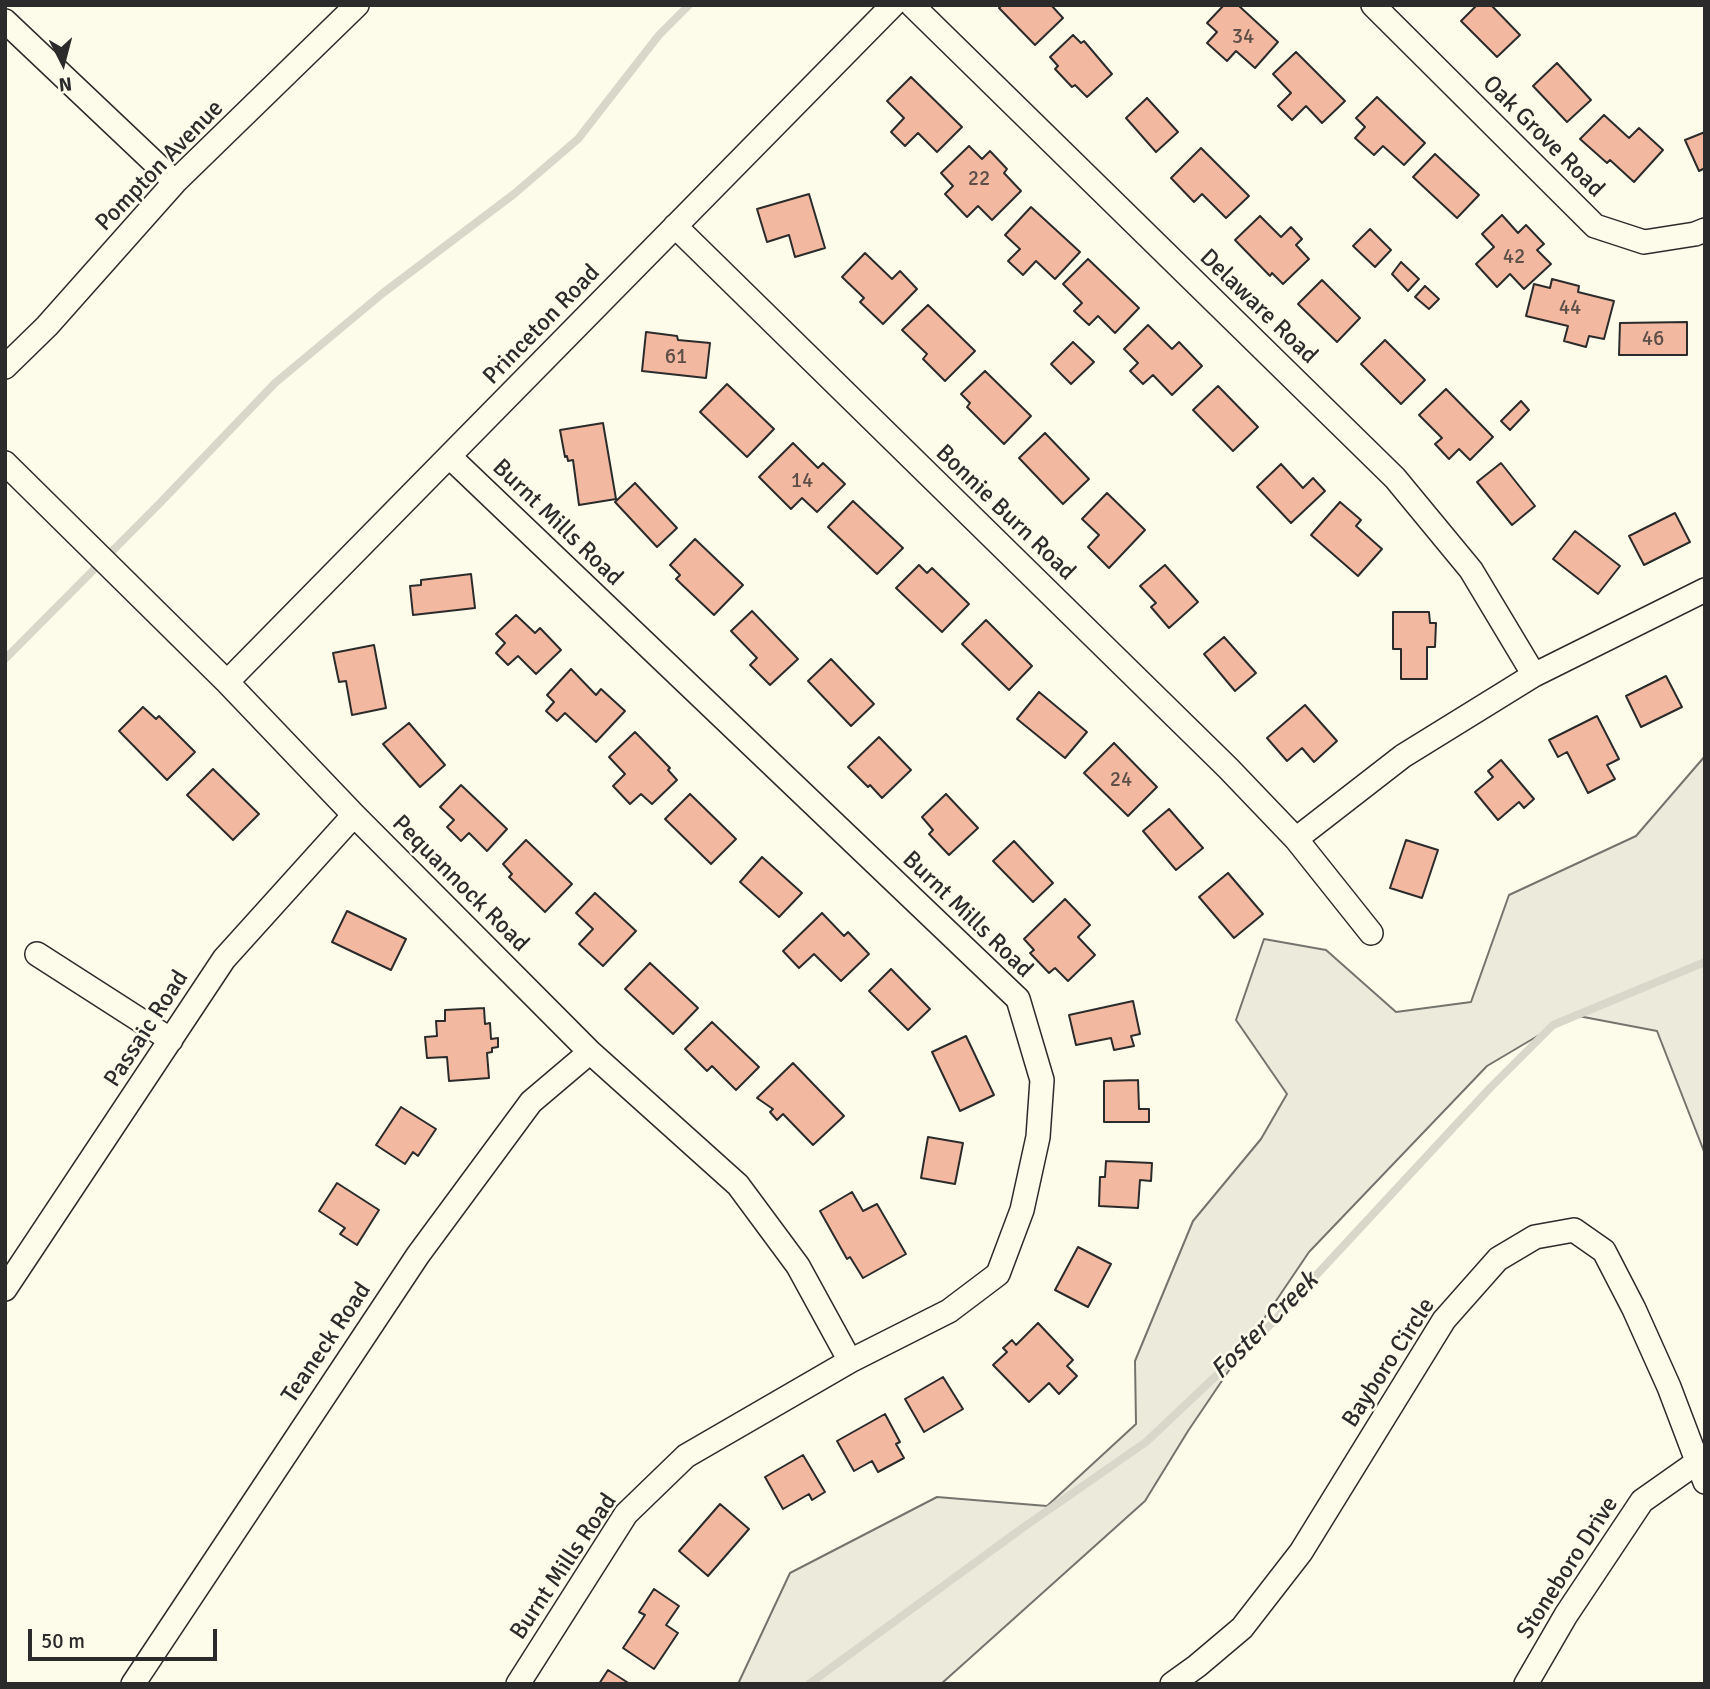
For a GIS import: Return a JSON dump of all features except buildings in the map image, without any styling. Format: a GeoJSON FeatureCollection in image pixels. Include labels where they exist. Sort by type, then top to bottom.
{"type":"FeatureCollection","features":[{"type":"Feature","properties":{"kind":"street","name":"Pompton Avenue"},"geometry":{"type":"LineString","coordinates":[[5,367],[47,326],[175,182],[357,5]]}},
{"type":"Feature","properties":{"kind":"street","name":"Princeton Road"},"geometry":{"type":"LineString","coordinates":[[227,682],[893,5]]}},
{"type":"Feature","properties":{"kind":"street","name":"Delaware Road"},"geometry":{"type":"LineString","coordinates":[[912,5],[1395,478],[1471,570],[1534,675]]}},
{"type":"Feature","properties":{"kind":"street","name":"Oak Grove Road"},"geometry":{"type":"LineString","coordinates":[[1373,5],[1595,226],[1644,242],[1705,230]]}},
{"type":"Feature","properties":{"kind":"street"},"geometry":{"type":"LineString","coordinates":[[5,21],[175,182]]}},
{"type":"Feature","properties":{"kind":"street","name":"Bonnie Burn Road"},"geometry":{"type":"LineString","coordinates":[[675,226],[1228,768],[1296,839],[1371,933]]}},
{"type":"Feature","properties":{"kind":"street","name":"Burnt Mills Road"},"geometry":{"type":"LineString","coordinates":[[450,457],[1018,999],[1042,1080],[1038,1137],[1022,1210],[998,1274],[949,1311],[850,1361],[685,1456],[626,1514],[518,1684]]}},
{"type":"Feature","properties":{"kind":"street","name":"Pequannock Road"},"geometry":{"type":"LineString","coordinates":[[5,463],[227,682],[354,815],[590,1052],[738,1185],[798,1266],[850,1361]]}},
{"type":"Feature","properties":{"kind":"street"},"geometry":{"type":"LineString","coordinates":[[1296,839],[1403,755],[1534,675],[1705,590]]}},
{"type":"Feature","properties":{"kind":"street","name":"Passaic Road"},"geometry":{"type":"LineString","coordinates":[[5,1289],[224,959],[354,815]]}},
{"type":"Feature","properties":{"kind":"street"},"geometry":{"type":"LineString","coordinates":[[37,954],[172,1040]]}},
{"type":"Feature","properties":{"kind":"street","name":"Teaneck Road"},"geometry":{"type":"LineString","coordinates":[[133,1684],[418,1255],[531,1102],[590,1052]]}},
{"type":"Feature","properties":{"kind":"street","name":"Bayboro Circle"},"geometry":{"type":"LineString","coordinates":[[1172,1684],[1242,1628],[1301,1552],[1444,1320],[1498,1259],[1535,1237],[1574,1230],[1604,1251],[1670,1387],[1700,1473]]}},
{"type":"Feature","properties":{"kind":"street","name":"Stoneboro Drive"},"geometry":{"type":"LineString","coordinates":[[1525,1684],[1566,1615],[1642,1502],[1700,1473]]}},
{"type":"Feature","properties":{"kind":"shaded area"},"geometry":{"type":"Polygon","coordinates":[[[1705,756],[1705,1154],[1657,1031],[1573,1015],[1487,1066],[1309,1252],[1188,1431],[1145,1501],[941,1684],[738,1684],[790,1573],[937,1497],[1047,1506],[1136,1424],[1135,1361],[1193,1221],[1261,1139],[1287,1094],[1236,1020],[1264,939],[1326,950],[1396,1012],[1471,1002],[1509,895],[1636,836],[1705,756]]]}},
{"type":"Feature","properties":{"kind":"waterway"},"geometry":{"type":"LineString","coordinates":[[5,659],[275,383],[383,293],[514,194],[578,139],[659,35],[689,5]]}},
{"type":"Feature","properties":{"kind":"waterway","name":"Foster Creek"},"geometry":{"type":"LineString","coordinates":[[809,1684],[1021,1529],[1146,1442],[1270,1325],[1490,1088],[1553,1025],[1705,962]]}}]}
